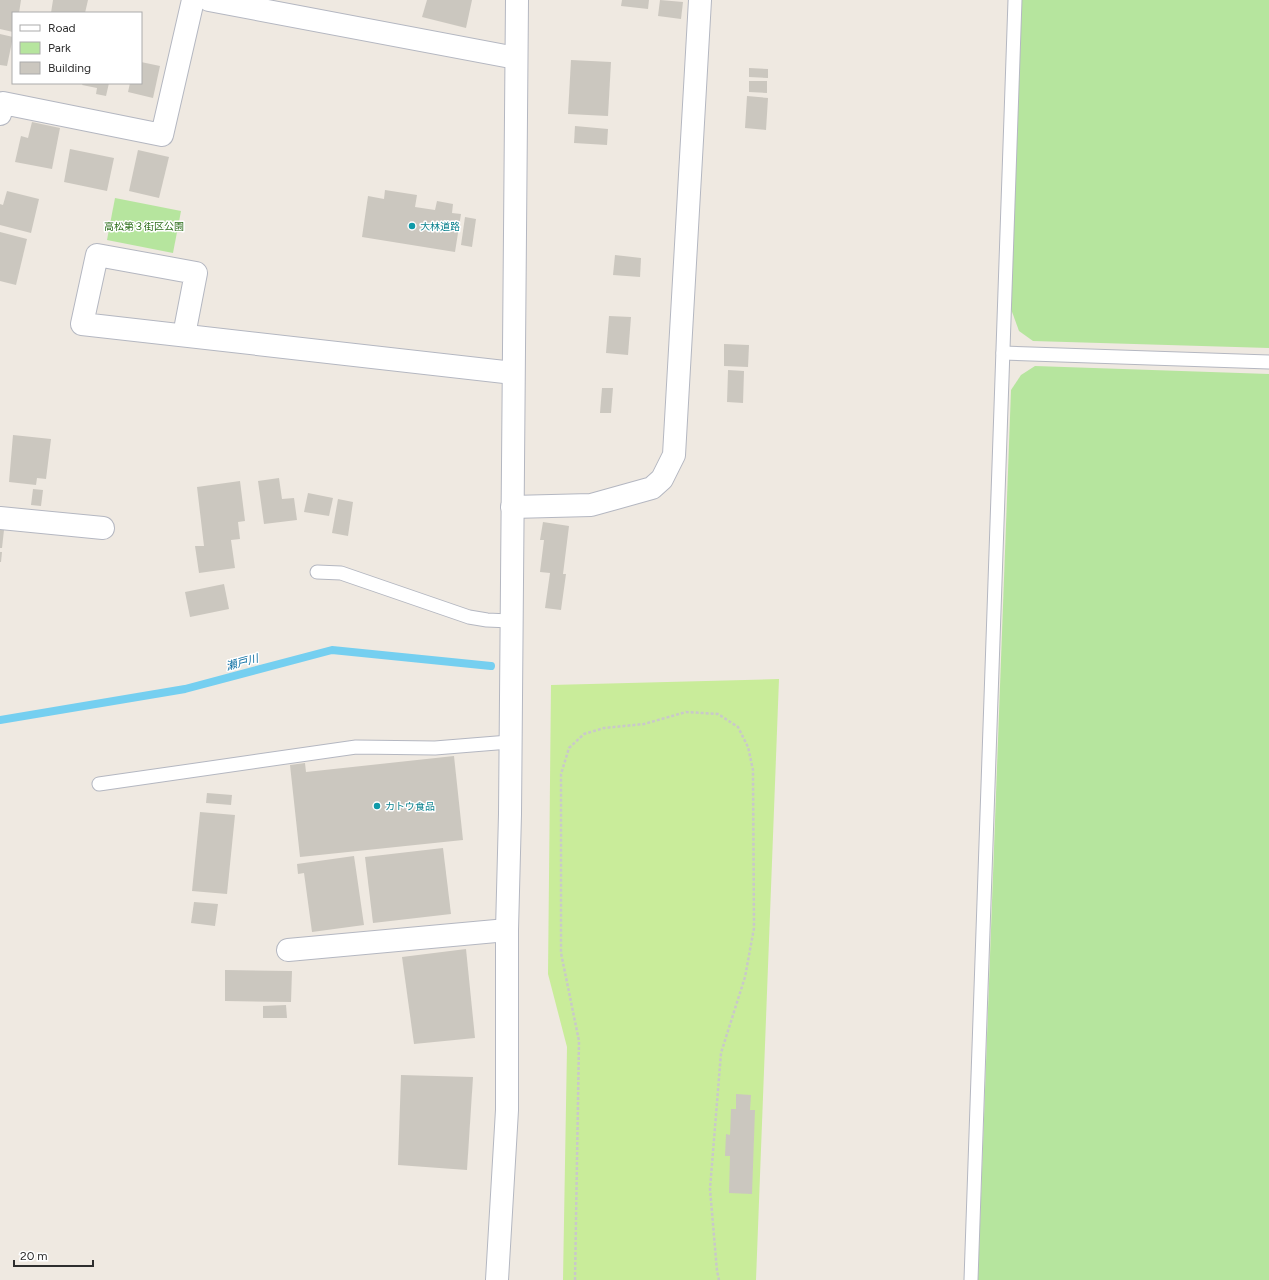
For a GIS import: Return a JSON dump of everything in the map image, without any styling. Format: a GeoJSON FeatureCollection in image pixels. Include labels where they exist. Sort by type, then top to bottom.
{"type":"FeatureCollection","features":[{"type":"Feature","properties":{"kind":"street"},"geometry":{"type":"LineString","coordinates":[[0,114],[3,103],[162,136],[193,0]]}},
{"type":"Feature","properties":{"kind":"street"},"geometry":{"type":"LineString","coordinates":[[209,0],[516,58]]}},
{"type":"Feature","properties":{"kind":"street"},"geometry":{"type":"LineString","coordinates":[[497,1280],[507,1110],[507,930],[510,814],[509,742],[517,0]]}},
{"type":"Feature","properties":{"kind":"street"},"geometry":{"type":"LineString","coordinates":[[512,507],[591,505],[652,488],[662,479],[674,455],[700,0]]}},
{"type":"Feature","properties":{"kind":"street"},"geometry":{"type":"LineString","coordinates":[[184,335],[196,273],[97,255],[82,324],[513,373]]}},
{"type":"Feature","properties":{"kind":"street"},"geometry":{"type":"LineString","coordinates":[[0,518],[103,528]]}},
{"type":"Feature","properties":{"kind":"street"},"geometry":{"type":"LineString","coordinates":[[288,950],[507,930]]}},
{"type":"Feature","properties":{"kind":"lane"},"geometry":{"type":"LineString","coordinates":[[972,1280],[1015,0]]}},
{"type":"Feature","properties":{"kind":"lane"},"geometry":{"type":"LineString","coordinates":[[1003,353],[1269,362]]}},
{"type":"Feature","properties":{"kind":"lane"},"geometry":{"type":"LineString","coordinates":[[317,572],[341,574],[469,617],[487,620],[511,621]]}},
{"type":"Feature","properties":{"kind":"lane"},"geometry":{"type":"LineString","coordinates":[[98,784],[356,747],[435,748],[509,742]]}},
{"type":"Feature","properties":{"kind":"path"},"geometry":{"type":"LineString","coordinates":[[575,1280],[579,1041],[561,953],[561,774],[569,748],[584,734],[604,728],[644,724],[686,712],[718,714],[738,727],[748,747],[753,770],[754,928],[745,977],[721,1053],[710,1189],[719,1280]]}},
{"type":"Feature","properties":{"kind":"green space"},"geometry":{"type":"Polygon","coordinates":[[[1022,0],[1269,0],[1269,348],[1033,341],[1019,331],[1011,309],[1022,0]]]}},
{"type":"Feature","properties":{"kind":"green space","name":"高松第３街区公園"},"geometry":{"type":"Polygon","coordinates":[[[115,198],[181,211],[173,253],[107,240],[115,198]]]}},
{"type":"Feature","properties":{"kind":"green space"},"geometry":{"type":"Polygon","coordinates":[[[1035,366],[1269,374],[1269,1280],[978,1280],[1011,390],[1021,375],[1035,366]]]}},
{"type":"Feature","properties":{"kind":"green space"},"geometry":{"type":"Polygon","coordinates":[[[779,679],[756,1280],[563,1280],[567,1047],[548,974],[551,685],[779,679]]]}},
{"type":"Feature","properties":{"kind":"building"},"geometry":{"type":"Polygon","coordinates":[[[0,0],[21,0],[19,12],[12,12],[12,32],[0,29],[0,0]]]}},
{"type":"Feature","properties":{"kind":"building"},"geometry":{"type":"Polygon","coordinates":[[[53,0],[88,0],[85,12],[51,12],[53,0]]]}},
{"type":"Feature","properties":{"kind":"building"},"geometry":{"type":"Polygon","coordinates":[[[427,0],[472,0],[466,28],[422,17],[427,0]]]}},
{"type":"Feature","properties":{"kind":"building"},"geometry":{"type":"Polygon","coordinates":[[[622,0],[649,0],[648,9],[621,6],[622,0]]]}},
{"type":"Feature","properties":{"kind":"building"},"geometry":{"type":"Polygon","coordinates":[[[660,0],[683,2],[681,19],[658,16],[660,0]]]}},
{"type":"Feature","properties":{"kind":"building"},"geometry":{"type":"Polygon","coordinates":[[[0,34],[12,37],[12,42],[7,66],[0,65],[0,34]]]}},
{"type":"Feature","properties":{"kind":"building"},"geometry":{"type":"Polygon","coordinates":[[[571,60],[611,62],[608,116],[568,114],[571,60]]]}},
{"type":"Feature","properties":{"kind":"building"},"geometry":{"type":"Polygon","coordinates":[[[142,62],[160,66],[153,98],[128,92],[130,84],[142,84],[142,62]]]}},
{"type":"Feature","properties":{"kind":"building"},"geometry":{"type":"Polygon","coordinates":[[[749,68],[768,69],[768,78],[749,77],[749,68]]]}},
{"type":"Feature","properties":{"kind":"building"},"geometry":{"type":"Polygon","coordinates":[[[749,81],[767,81],[767,93],[749,92],[749,81]]]}},
{"type":"Feature","properties":{"kind":"building"},"geometry":{"type":"Polygon","coordinates":[[[109,84],[106,96],[96,94],[97,88],[82,85],[109,84]]]}},
{"type":"Feature","properties":{"kind":"building"},"geometry":{"type":"Polygon","coordinates":[[[747,96],[768,98],[766,130],[745,128],[747,96]]]}},
{"type":"Feature","properties":{"kind":"building"},"geometry":{"type":"Polygon","coordinates":[[[32,122],[60,128],[52,169],[15,162],[21,136],[28,138],[32,122]]]}},
{"type":"Feature","properties":{"kind":"building"},"geometry":{"type":"Polygon","coordinates":[[[575,126],[608,129],[607,145],[574,143],[575,126]]]}},
{"type":"Feature","properties":{"kind":"building"},"geometry":{"type":"Polygon","coordinates":[[[70,149],[114,158],[107,191],[64,182],[70,149]]]}},
{"type":"Feature","properties":{"kind":"building"},"geometry":{"type":"Polygon","coordinates":[[[138,150],[169,157],[159,198],[129,191],[138,150]]]}},
{"type":"Feature","properties":{"kind":"building","name":"大林道路"},"geometry":{"type":"Polygon","coordinates":[[[385,190],[417,195],[415,207],[435,210],[437,201],[453,204],[452,213],[461,214],[455,252],[362,237],[368,196],[384,199],[385,190]]]}},
{"type":"Feature","properties":{"kind":"building"},"geometry":{"type":"Polygon","coordinates":[[[7,191],[39,199],[31,233],[0,225],[0,204],[3,205],[7,191]]]}},
{"type":"Feature","properties":{"kind":"building"},"geometry":{"type":"Polygon","coordinates":[[[465,217],[476,219],[472,247],[461,245],[465,217]]]}},
{"type":"Feature","properties":{"kind":"building"},"geometry":{"type":"Polygon","coordinates":[[[0,232],[27,239],[16,285],[0,281],[0,232]]]}},
{"type":"Feature","properties":{"kind":"building"},"geometry":{"type":"Polygon","coordinates":[[[615,255],[641,258],[640,277],[613,275],[615,255]]]}},
{"type":"Feature","properties":{"kind":"building"},"geometry":{"type":"Polygon","coordinates":[[[609,316],[631,317],[628,355],[606,353],[609,316]]]}},
{"type":"Feature","properties":{"kind":"building"},"geometry":{"type":"Polygon","coordinates":[[[724,344],[749,345],[748,367],[724,366],[724,344]]]}},
{"type":"Feature","properties":{"kind":"building"},"geometry":{"type":"Polygon","coordinates":[[[728,370],[744,371],[743,403],[727,402],[728,370]]]}},
{"type":"Feature","properties":{"kind":"building"},"geometry":{"type":"Polygon","coordinates":[[[602,388],[613,388],[611,413],[600,413],[602,388]]]}},
{"type":"Feature","properties":{"kind":"building"},"geometry":{"type":"Polygon","coordinates":[[[13,435],[51,439],[46,479],[37,478],[36,485],[9,482],[13,435]]]}},
{"type":"Feature","properties":{"kind":"building"},"geometry":{"type":"Polygon","coordinates":[[[279,478],[282,499],[294,498],[297,520],[264,524],[258,481],[279,478]]]}},
{"type":"Feature","properties":{"kind":"building"},"geometry":{"type":"Polygon","coordinates":[[[240,481],[245,521],[238,522],[240,539],[231,540],[235,568],[199,573],[195,546],[204,546],[197,487],[240,481]]]}},
{"type":"Feature","properties":{"kind":"building"},"geometry":{"type":"Polygon","coordinates":[[[33,489],[43,490],[41,506],[31,505],[33,489]]]}},
{"type":"Feature","properties":{"kind":"building"},"geometry":{"type":"Polygon","coordinates":[[[308,493],[333,498],[329,516],[304,512],[308,493]]]}},
{"type":"Feature","properties":{"kind":"building"},"geometry":{"type":"Polygon","coordinates":[[[338,499],[353,502],[348,536],[332,533],[338,499]]]}},
{"type":"Feature","properties":{"kind":"building"},"geometry":{"type":"Polygon","coordinates":[[[543,522],[569,526],[563,574],[566,574],[561,610],[545,608],[550,573],[540,572],[544,540],[540,540],[543,522]]]}},
{"type":"Feature","properties":{"kind":"building"},"geometry":{"type":"Polygon","coordinates":[[[0,530],[4,530],[2,548],[0,548],[0,530]]]}},
{"type":"Feature","properties":{"kind":"building"},"geometry":{"type":"Polygon","coordinates":[[[0,552],[2,552],[1,562],[0,562],[0,552]]]}},
{"type":"Feature","properties":{"kind":"building"},"geometry":{"type":"Polygon","coordinates":[[[224,584],[229,609],[190,617],[185,592],[224,584]]]}},
{"type":"Feature","properties":{"kind":"building","name":"カトウ食品"},"geometry":{"type":"Polygon","coordinates":[[[454,756],[463,840],[300,857],[290,765],[305,763],[306,772],[454,756]]]}},
{"type":"Feature","properties":{"kind":"building"},"geometry":{"type":"Polygon","coordinates":[[[207,793],[232,795],[231,805],[206,803],[207,793]]]}},
{"type":"Feature","properties":{"kind":"building"},"geometry":{"type":"Polygon","coordinates":[[[200,812],[235,815],[227,894],[192,891],[200,812]]]}},
{"type":"Feature","properties":{"kind":"building"},"geometry":{"type":"Polygon","coordinates":[[[443,848],[451,914],[373,923],[365,857],[443,848]]]}},
{"type":"Feature","properties":{"kind":"building"},"geometry":{"type":"Polygon","coordinates":[[[354,856],[364,925],[312,932],[304,873],[298,874],[297,864],[354,856]]]}},
{"type":"Feature","properties":{"kind":"building"},"geometry":{"type":"Polygon","coordinates":[[[194,902],[218,904],[215,926],[191,923],[194,902]]]}},
{"type":"Feature","properties":{"kind":"building"},"geometry":{"type":"Polygon","coordinates":[[[466,949],[475,1038],[414,1044],[402,957],[466,949]]]}},
{"type":"Feature","properties":{"kind":"building"},"geometry":{"type":"Polygon","coordinates":[[[225,970],[292,971],[291,1002],[225,1001],[225,970]]]}},
{"type":"Feature","properties":{"kind":"building"},"geometry":{"type":"Polygon","coordinates":[[[286,1005],[287,1018],[263,1018],[263,1006],[286,1005]]]}},
{"type":"Feature","properties":{"kind":"building"},"geometry":{"type":"Polygon","coordinates":[[[401,1075],[473,1077],[467,1170],[398,1165],[401,1075]]]}},
{"type":"Feature","properties":{"kind":"building"},"geometry":{"type":"Polygon","coordinates":[[[736,1094],[751,1095],[750,1110],[755,1110],[752,1194],[729,1193],[730,1156],[725,1156],[726,1134],[730,1135],[731,1109],[736,1109],[736,1094]]]}},
{"type":"Feature","properties":{"kind":"waterway","name":"瀬戸川"},"geometry":{"type":"LineString","coordinates":[[0,720],[185,689],[332,650],[491,666]]}},
{"type":"Feature","properties":{"kind":"place","name":"大林道路"},"geometry":{"type":"Point","coordinates":[412,226]}},
{"type":"Feature","properties":{"kind":"place","name":"カトウ食品"},"geometry":{"type":"Point","coordinates":[377,806]}}]}
